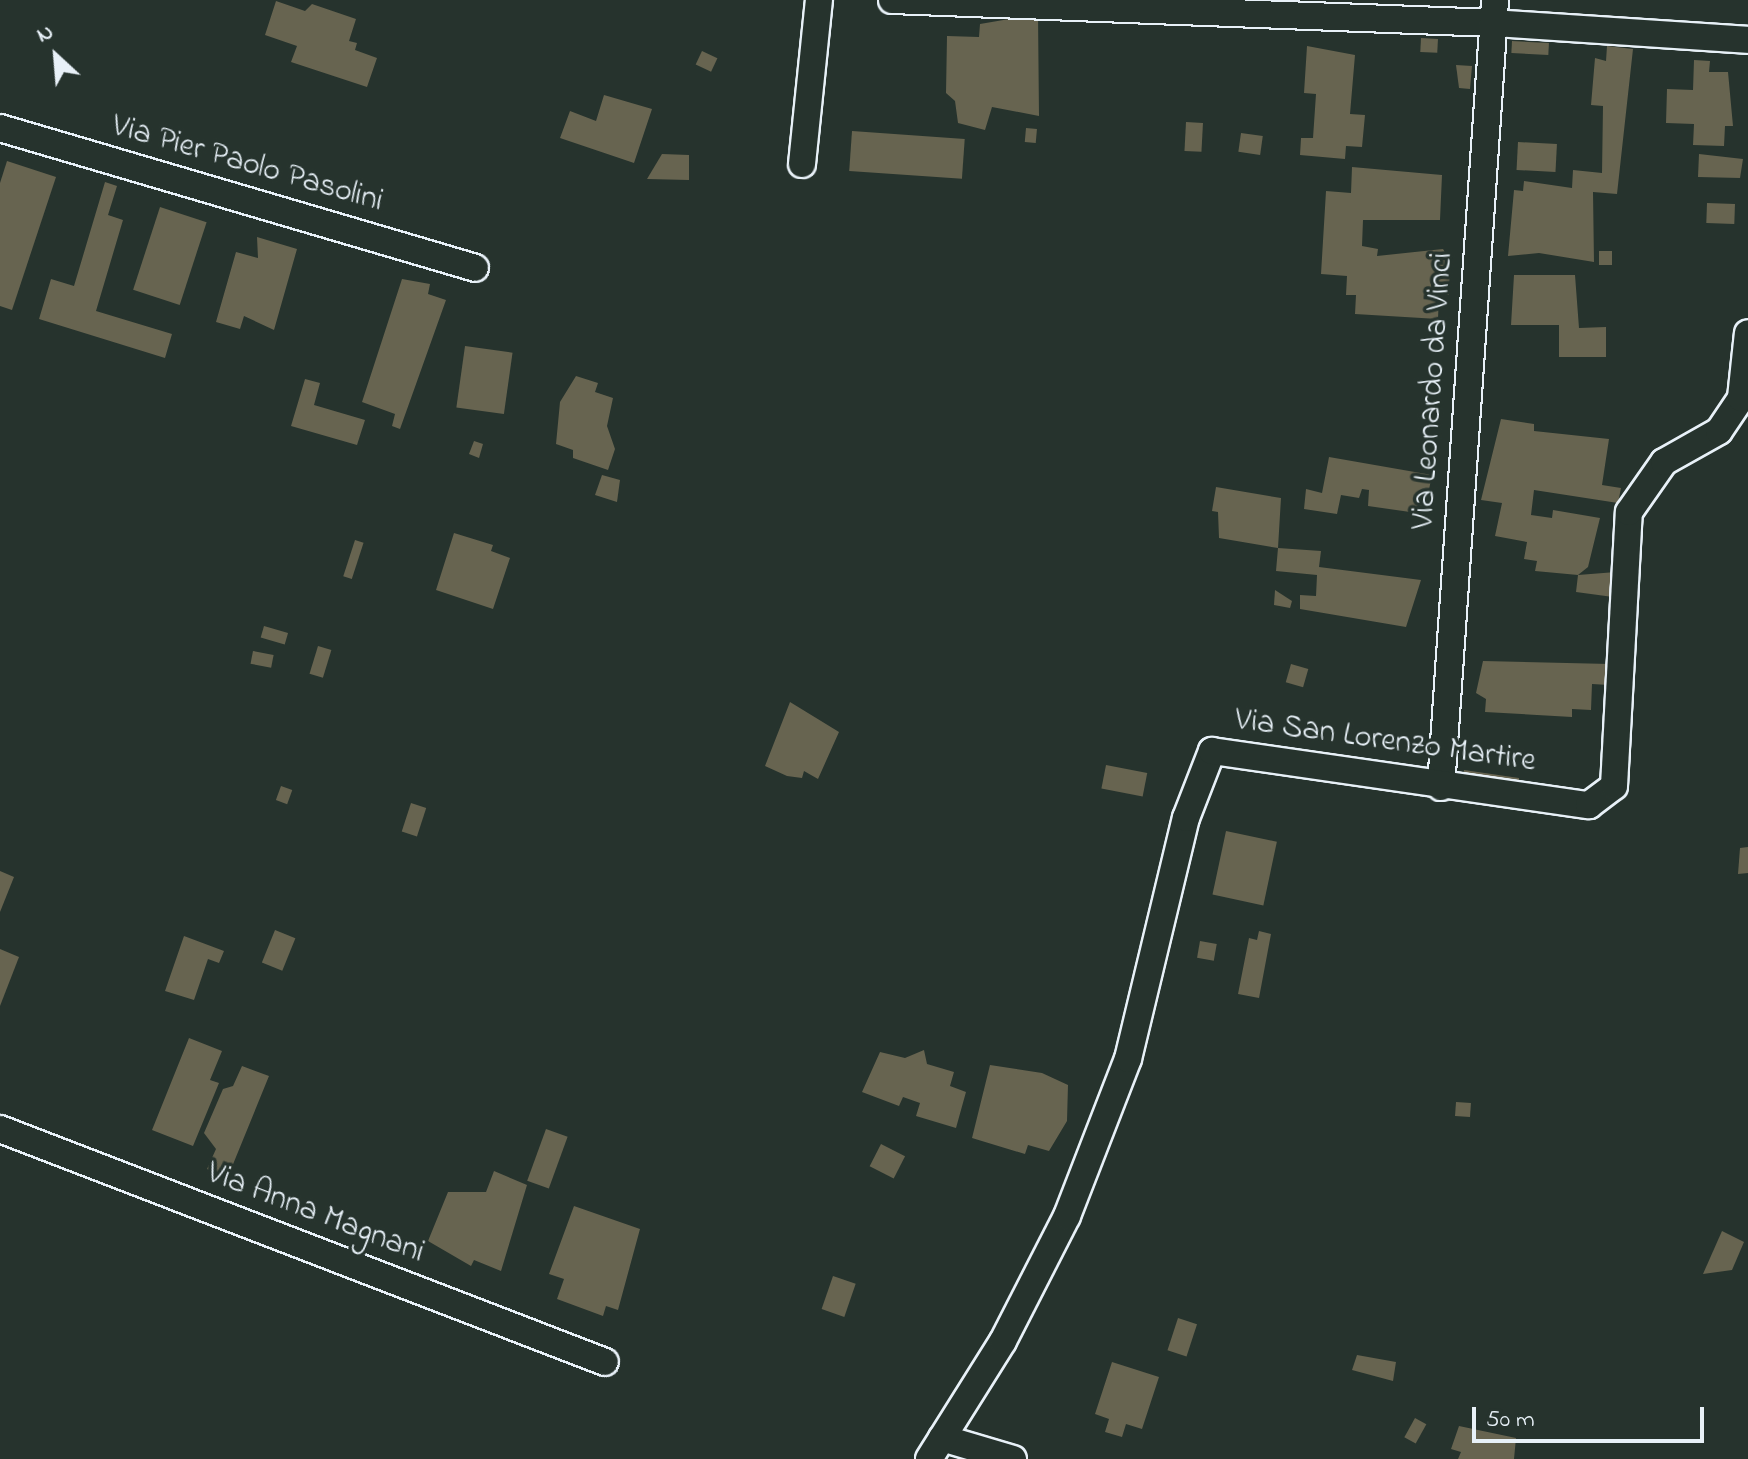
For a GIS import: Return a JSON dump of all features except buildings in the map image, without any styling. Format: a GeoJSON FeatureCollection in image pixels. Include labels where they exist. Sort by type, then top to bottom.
{"type":"FeatureCollection","features":[{"type":"Feature","properties":{"kind":"street"},"geometry":{"type":"LineString","coordinates":[[802,164],[819,0]]}},
{"type":"Feature","properties":{"kind":"street"},"geometry":{"type":"LineString","coordinates":[[892,0],[1494,12],[1748,40]]}},
{"type":"Feature","properties":{"kind":"street","name":"Via Leonardo da Vinci"},"geometry":{"type":"LineString","coordinates":[[1441,787],[1494,12]]}},
{"type":"Feature","properties":{"kind":"street","name":"Via Pier Paolo Pasolini"},"geometry":{"type":"LineString","coordinates":[[0,128],[475,268]]}},
{"type":"Feature","properties":{"kind":"street","name":"Via San Lorenzo Martire"},"geometry":{"type":"LineString","coordinates":[[936,1449],[1003,1341],[1078,1188],[1128,1059],[1186,818],[1212,751],[1441,787],[1589,805],[1614,786],[1629,512],[1664,462],[1719,431],[1734,409],[1741,398],[1748,333]]}},
{"type":"Feature","properties":{"kind":"street","name":"Via Anna Magnani"},"geometry":{"type":"LineString","coordinates":[[0,1129],[605,1362]]}},
{"type":"Feature","properties":{"kind":"street"},"geometry":{"type":"LineString","coordinates":[[936,1449],[1013,1459]]}}]}
